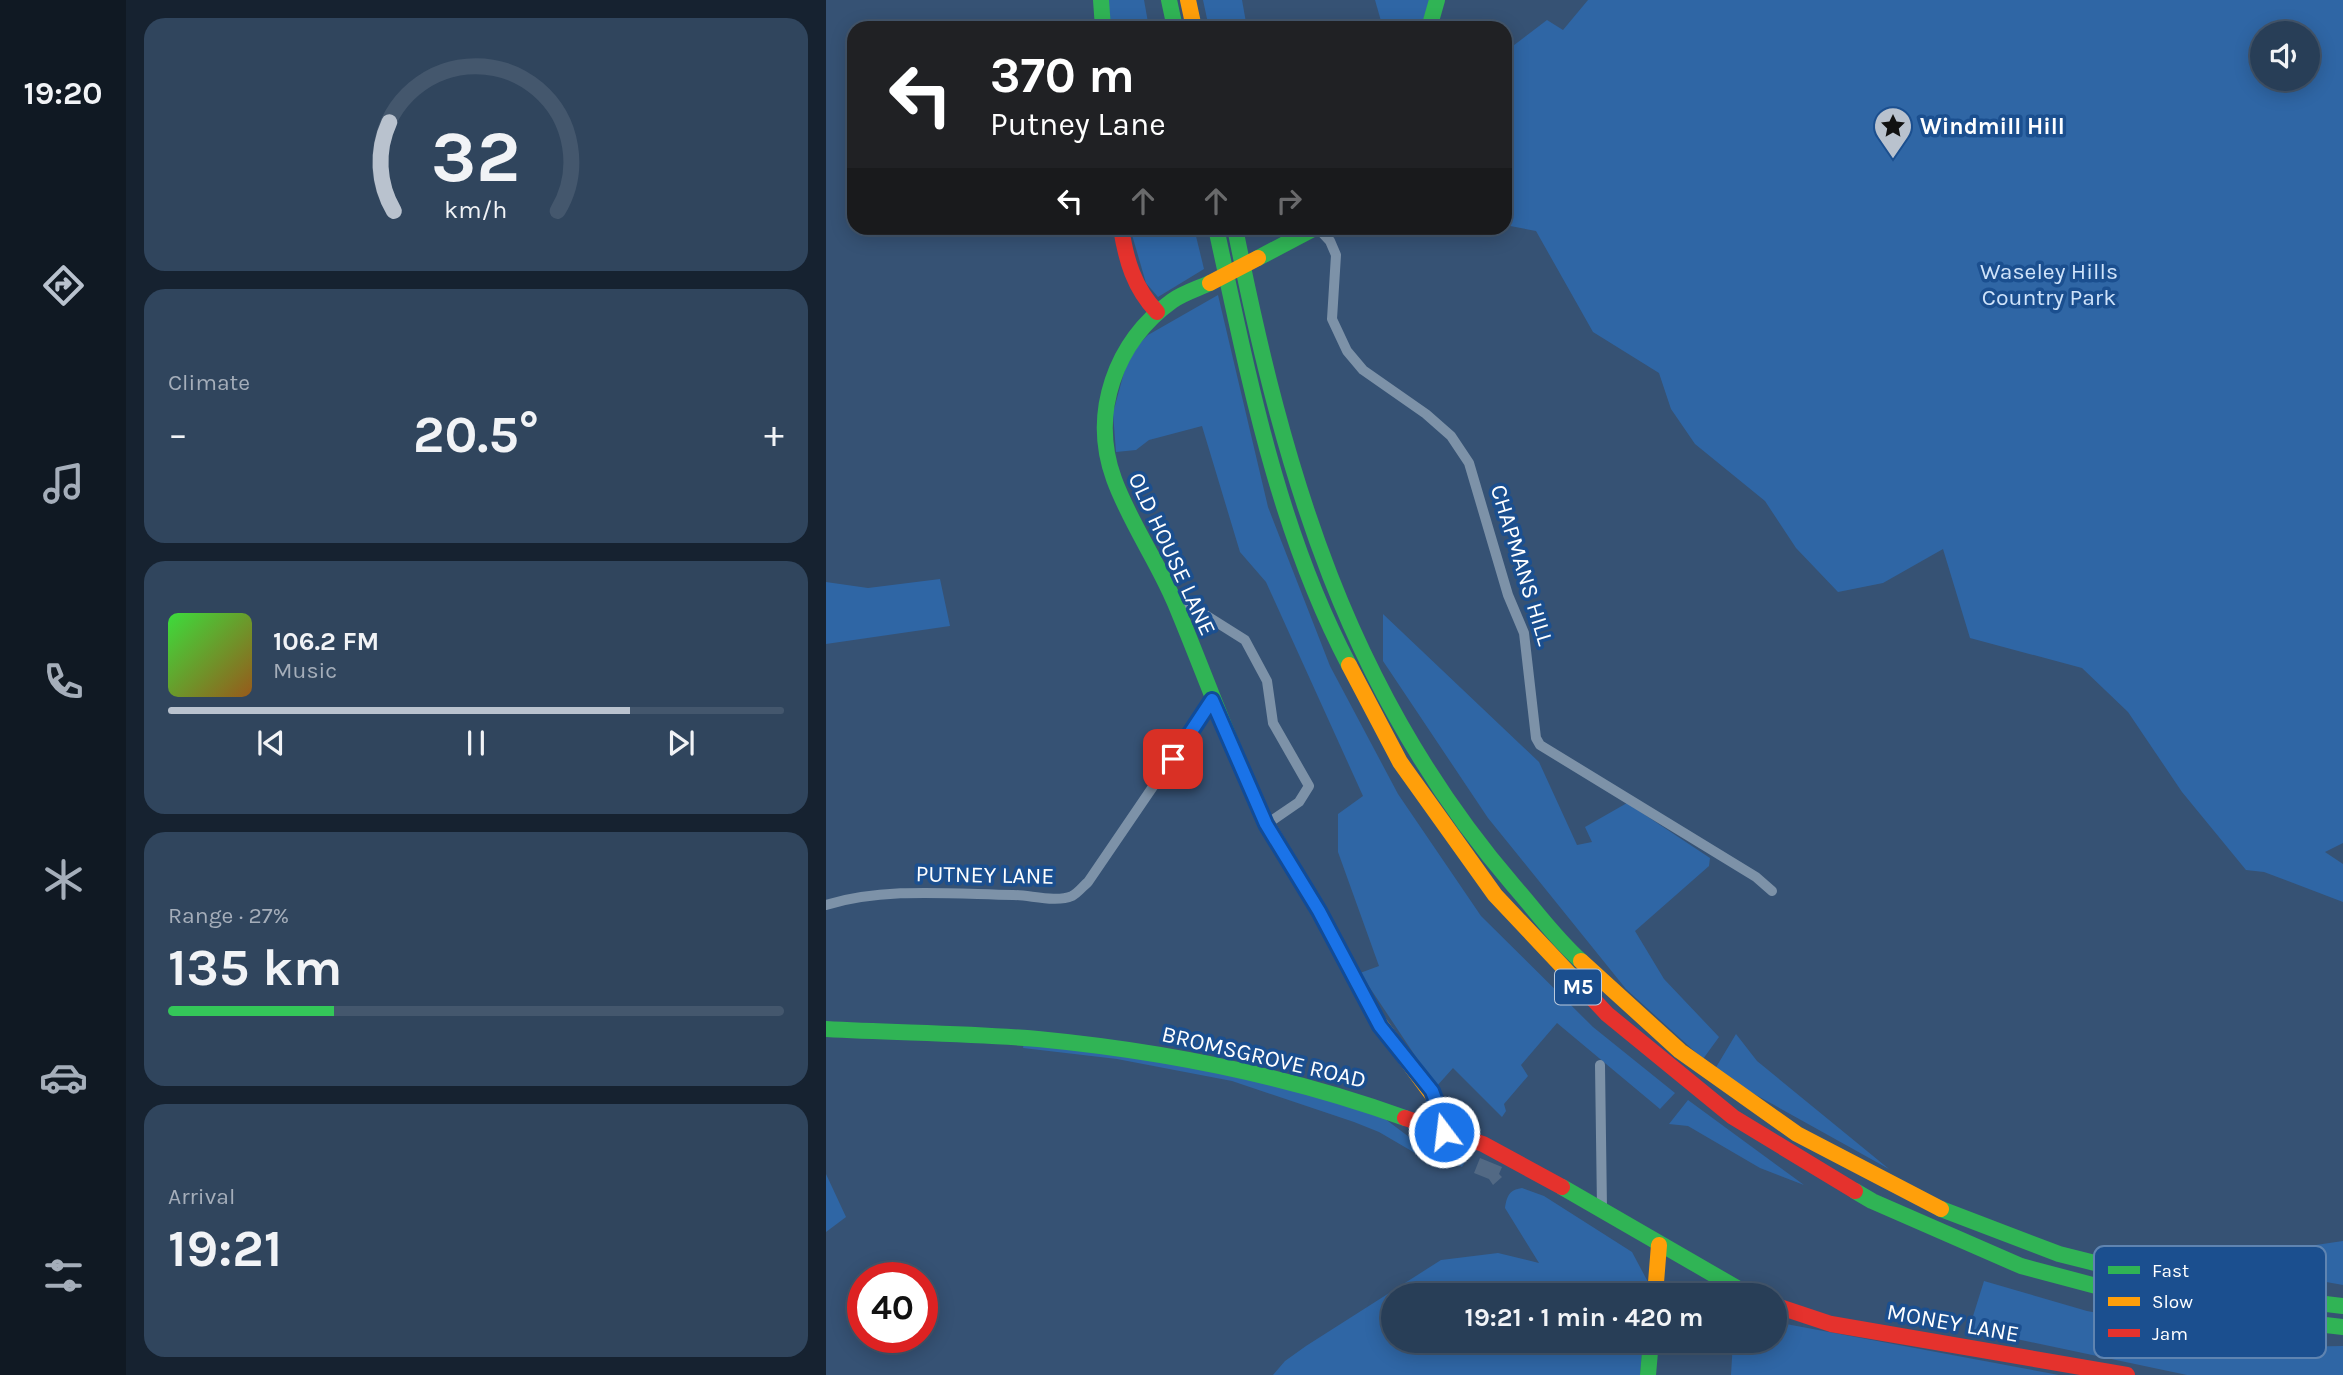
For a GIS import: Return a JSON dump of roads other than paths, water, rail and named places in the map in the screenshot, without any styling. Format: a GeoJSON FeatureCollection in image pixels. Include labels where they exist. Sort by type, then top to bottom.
{"type":"FeatureCollection","features":[{"type":"Feature","properties":{"kind":"main road"},"geometry":{"type":"LineString","coordinates":[[1101,0],[1102,21]]}},
{"type":"Feature","properties":{"kind":"main road"},"geometry":{"type":"LineString","coordinates":[[1169,0],[1174,21]]}},
{"type":"Feature","properties":{"kind":"main road"},"geometry":{"type":"LineString","coordinates":[[1188,0],[1192,21]]}},
{"type":"Feature","properties":{"kind":"main road"},"geometry":{"type":"LineString","coordinates":[[1431,21],[1437,0]]}},
{"type":"Feature","properties":{"kind":"main road"},"geometry":{"type":"LineString","coordinates":[[1122,235],[1133,280],[1143,298],[1157,312]]}},
{"type":"Feature","properties":{"kind":"main road","name":"M5"},"geometry":{"type":"LineString","coordinates":[[1218,235],[1269,461],[1291,534],[1323,616],[1370,711],[1430,810],[1479,878],[1540,948],[1584,993],[1667,1069],[1745,1126],[1828,1178],[1935,1232],[2030,1268],[2094,1287]]}},
{"type":"Feature","properties":{"kind":"main road","name":"M5"},"geometry":{"type":"LineString","coordinates":[[1237,235],[1265,365],[1296,488],[1332,587],[1397,722],[1445,798],[1494,862],[1555,934],[1622,1003],[1683,1055],[1751,1105],[1828,1154],[1903,1194],[1972,1225],[2094,1265]]}},
{"type":"Feature","properties":{"kind":"main road","name":"OLD HOUSE LANE"},"geometry":{"type":"LineString","coordinates":[[1303,235],[1174,299],[1157,312],[1125,350],[1113,374],[1104,429],[1108,465],[1124,508],[1174,601],[1212,700],[1266,824],[1319,911],[1380,1026],[1432,1091],[1443,1120],[1444,1132]]}},
{"type":"Feature","properties":{"kind":"main road","name":"BROMSGROVE ROAD"},"geometry":{"type":"LineString","coordinates":[[826,1029],[1012,1037],[1114,1048],[1198,1060],[1343,1096],[1481,1143],[1602,1209],[1660,1245]]}},
{"type":"Feature","properties":{"kind":"main road"},"geometry":{"type":"LineString","coordinates":[[1656,1283],[1660,1245],[1728,1283]]}},
{"type":"Feature","properties":{"kind":"main road","name":"MONEY LANE"},"geometry":{"type":"LineString","coordinates":[[1787,1309],[1831,1324],[2127,1375]]}},
{"type":"Feature","properties":{"kind":"main road"},"geometry":{"type":"LineString","coordinates":[[1648,1375],[1650,1353]]}},
{"type":"Feature","properties":{"kind":"street","name":"CHAPMANS HILL"},"geometry":{"type":"LineString","coordinates":[[1324,235],[1336,255],[1332,319],[1347,351],[1363,370],[1443,429],[1469,463],[1508,595],[1524,633],[1536,738],[1540,745],[1756,877],[1772,891]]}},
{"type":"Feature","properties":{"kind":"street"},"geometry":{"type":"LineString","coordinates":[[1174,601],[1191,606],[1241,635],[1267,681],[1273,723],[1309,786],[1298,802],[1266,824]]}},
{"type":"Feature","properties":{"kind":"street","name":"PUTNEY LANE"},"geometry":{"type":"LineString","coordinates":[[826,905],[853,897],[894,895],[1072,896],[1088,882],[1212,700]]}},
{"type":"Feature","properties":{"kind":"street"},"geometry":{"type":"LineString","coordinates":[[1600,1065],[1602,1209]]}},
{"type":"Feature","properties":{"kind":"place","name":"Windmill Hill"},"geometry":{"type":"Point","coordinates":[1893,160]}},
{"type":"Feature","properties":{"kind":"park label","name":"Waseley Hills Country Park"},"geometry":{"type":"Point","coordinates":[2049,284]}}]}
